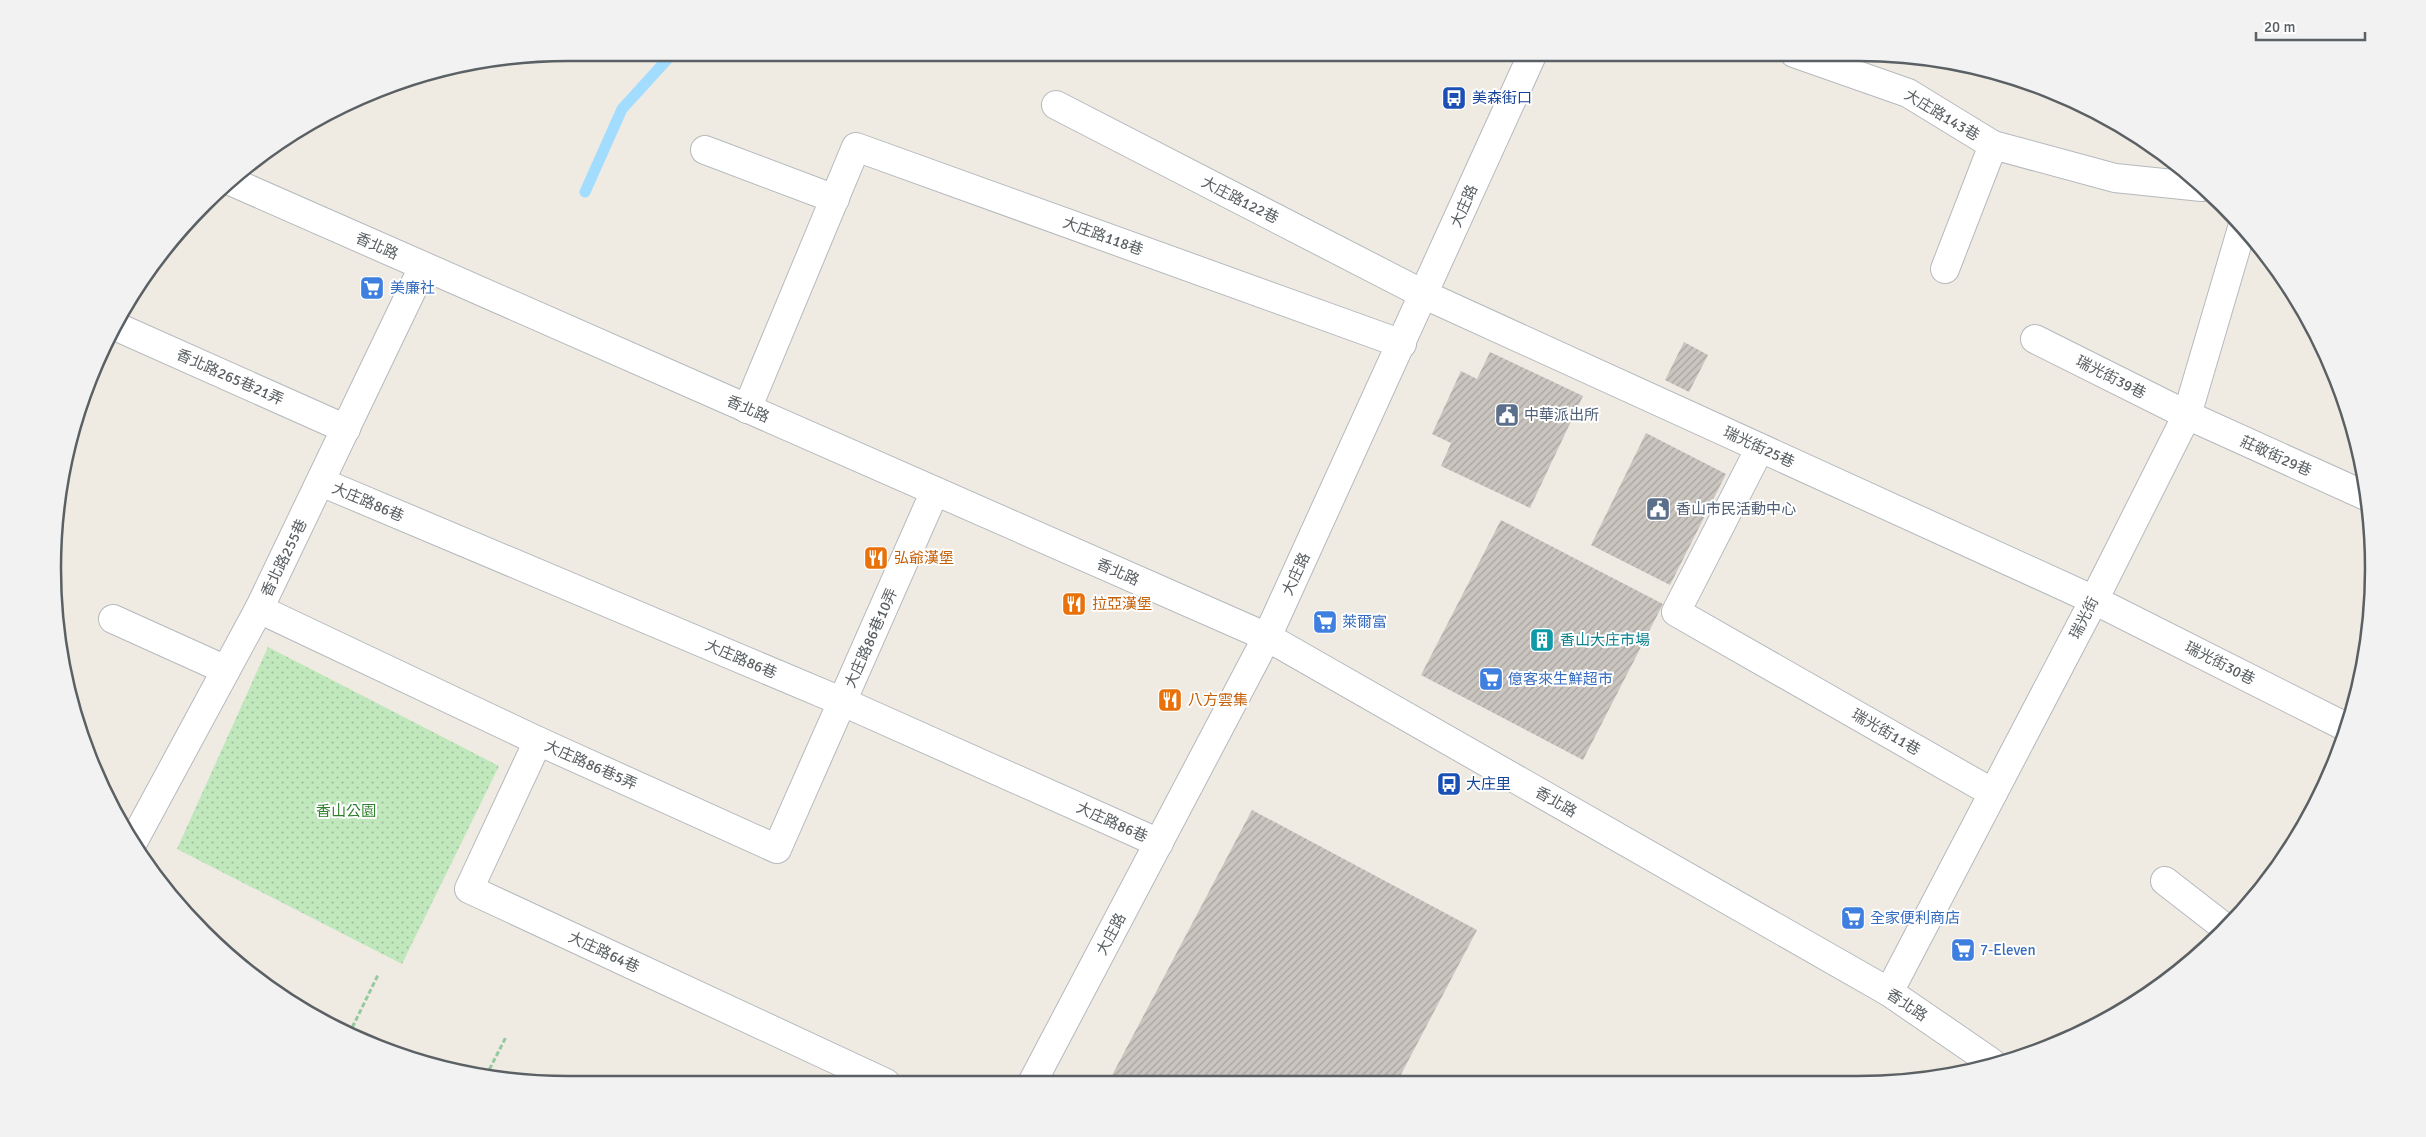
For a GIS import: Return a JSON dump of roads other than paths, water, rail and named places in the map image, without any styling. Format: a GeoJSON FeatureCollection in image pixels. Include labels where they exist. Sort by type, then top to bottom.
{"type":"FeatureCollection","features":[{"type":"Feature","properties":{"kind":"street","name":"大庄路"},"geometry":{"type":"LineString","coordinates":[[1036,1076],[1267,637],[1425,294],[1529,61]]}},
{"type":"Feature","properties":{"kind":"street","name":"大庄路143巷"},"geometry":{"type":"LineString","coordinates":[[1819,61],[1908,93],[1994,145],[1945,269]]}},
{"type":"Feature","properties":{"kind":"street","name":"大庄路122巷"},"geometry":{"type":"LineString","coordinates":[[1056,105],[1425,294]]}},
{"type":"Feature","properties":{"kind":"street"},"geometry":{"type":"LineString","coordinates":[[1994,145],[2115,178],[2191,186]]}},
{"type":"Feature","properties":{"kind":"street","name":"大庄路118巷"},"geometry":{"type":"LineString","coordinates":[[747,409],[856,147],[1402,344]]}},
{"type":"Feature","properties":{"kind":"street"},"geometry":{"type":"LineString","coordinates":[[705,150],[835,199]]}},
{"type":"Feature","properties":{"kind":"street","name":"香北路"},"geometry":{"type":"LineString","coordinates":[[237,184],[1267,637],[1889,992],[1986,1059]]}},
{"type":"Feature","properties":{"kind":"street","name":"瑞光街"},"geometry":{"type":"LineString","coordinates":[[1889,992],[2094,600],[2187,415],[2240,235]]}},
{"type":"Feature","properties":{"kind":"street","name":"香北路255巷"},"geometry":{"type":"LineString","coordinates":[[137,835],[260,609],[423,267]]}},
{"type":"Feature","properties":{"kind":"street","name":"瑞光街25巷"},"geometry":{"type":"LineString","coordinates":[[1425,294],[2094,600]]}},
{"type":"Feature","properties":{"kind":"street","name":"香北路265巷21弄"},"geometry":{"type":"LineString","coordinates":[[122,329],[346,429]]}},
{"type":"Feature","properties":{"kind":"street","name":"瑞光街39巷"},"geometry":{"type":"LineString","coordinates":[[2035,339],[2187,415]]}},
{"type":"Feature","properties":{"kind":"street","name":"莊敬街29巷"},"geometry":{"type":"LineString","coordinates":[[2187,415],[2359,493]]}},
{"type":"Feature","properties":{"kind":"street","name":"瑞光街11巷"},"geometry":{"type":"LineString","coordinates":[[1760,448],[1676,612],[1993,792]]}},
{"type":"Feature","properties":{"kind":"street","name":"大庄路86巷"},"geometry":{"type":"LineString","coordinates":[[321,482],[843,702],[1159,843]]}},
{"type":"Feature","properties":{"kind":"street","name":"大庄路86巷10弄"},"geometry":{"type":"LineString","coordinates":[[843,702],[935,491]]}},
{"type":"Feature","properties":{"kind":"street","name":"瑞光街30巷"},"geometry":{"type":"LineString","coordinates":[[2094,600],[2340,724]]}},
{"type":"Feature","properties":{"kind":"street","name":"大庄路86巷5弄"},"geometry":{"type":"LineString","coordinates":[[260,609],[538,742],[777,849],[843,702]]}},
{"type":"Feature","properties":{"kind":"street"},"geometry":{"type":"LineString","coordinates":[[113,619],[226,670]]}},
{"type":"Feature","properties":{"kind":"street","name":"大庄路64巷"},"geometry":{"type":"LineString","coordinates":[[538,742],[469,889],[869,1076]]}},
{"type":"Feature","properties":{"kind":"street"},"geometry":{"type":"LineString","coordinates":[[2165,881],[2220,923]]}},
{"type":"Feature","properties":{"kind":"waterway"},"geometry":{"type":"LineString","coordinates":[[585,192],[622,109],[666,61]]}},
{"type":"Feature","properties":{"kind":"place","name":"美森街口"},"geometry":{"type":"Point","coordinates":[1454,98]}},
{"type":"Feature","properties":{"kind":"place","name":"美廉社"},"geometry":{"type":"Point","coordinates":[372,288]}},
{"type":"Feature","properties":{"kind":"place","name":"中華派出所"},"geometry":{"type":"Point","coordinates":[1507,415]}},
{"type":"Feature","properties":{"kind":"place","name":"香山市民活動中心"},"geometry":{"type":"Point","coordinates":[1658,509]}},
{"type":"Feature","properties":{"kind":"place","name":"弘爺漢堡"},"geometry":{"type":"Point","coordinates":[876,558]}},
{"type":"Feature","properties":{"kind":"place","name":"拉亞漢堡"},"geometry":{"type":"Point","coordinates":[1074,604]}},
{"type":"Feature","properties":{"kind":"place","name":"萊爾富"},"geometry":{"type":"Point","coordinates":[1325,622]}},
{"type":"Feature","properties":{"kind":"place","name":"香山大庄市場"},"geometry":{"type":"Point","coordinates":[1542,640]}},
{"type":"Feature","properties":{"kind":"place","name":"億客來生鮮超市"},"geometry":{"type":"Point","coordinates":[1491,679]}},
{"type":"Feature","properties":{"kind":"place","name":"八方雲集"},"geometry":{"type":"Point","coordinates":[1170,700]}},
{"type":"Feature","properties":{"kind":"place","name":"大庄里"},"geometry":{"type":"Point","coordinates":[1449,784]}},
{"type":"Feature","properties":{"kind":"place","name":"全家便利商店"},"geometry":{"type":"Point","coordinates":[1853,918]}},
{"type":"Feature","properties":{"kind":"place","name":"7-Eleven"},"geometry":{"type":"Point","coordinates":[1963,950]}},
{"type":"Feature","properties":{"kind":"park label","name":"香山公園"},"geometry":{"type":"Point","coordinates":[346,811]}}]}
